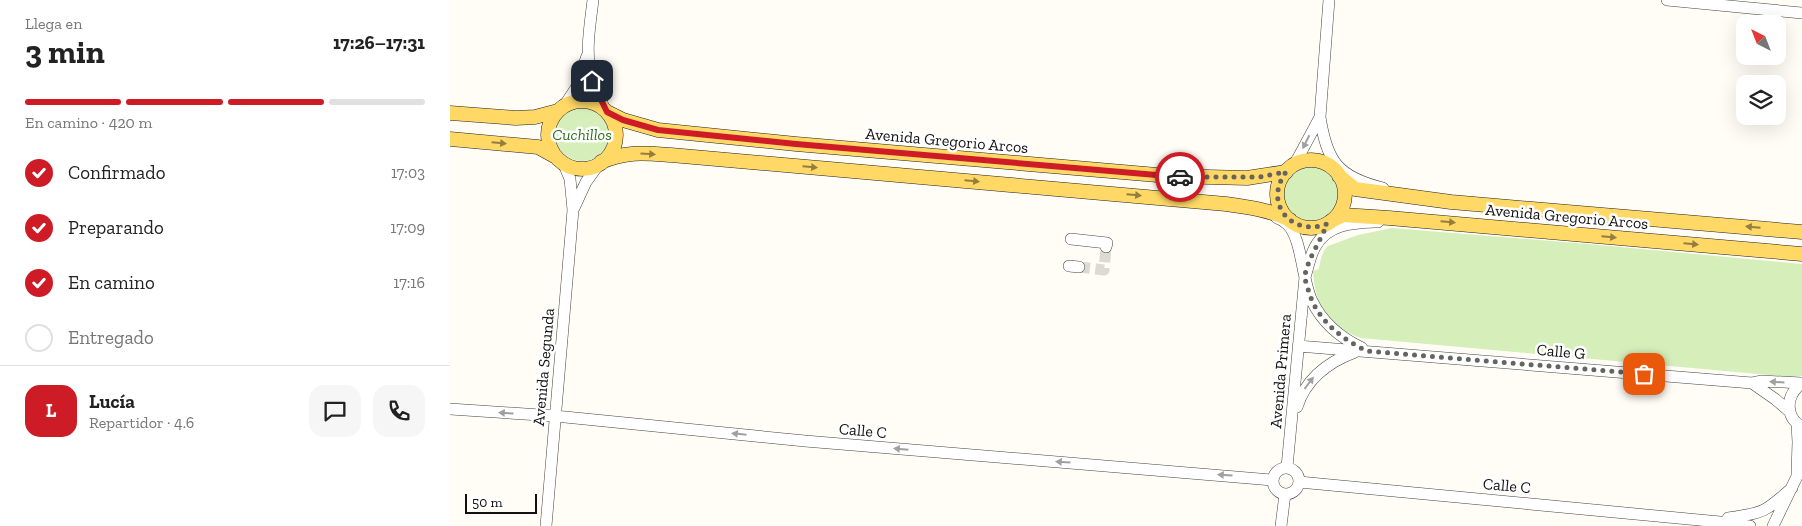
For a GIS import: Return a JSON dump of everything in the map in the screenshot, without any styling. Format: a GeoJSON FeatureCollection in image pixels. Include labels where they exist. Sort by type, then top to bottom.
{"type":"FeatureCollection","features":[{"type":"Feature","properties":{"kind":"main road"},"geometry":{"type":"LineString","coordinates":[[450,112],[516,118],[535,117],[561,108],[569,103],[583,101],[599,105],[614,122],[616,134],[609,155],[600,163]]}},
{"type":"Feature","properties":{"kind":"main road"},"geometry":{"type":"LineString","coordinates":[[559,160],[549,144],[548,133],[550,122],[561,108]]}},
{"type":"Feature","properties":{"kind":"main road","name":"Avenida Gregorio Arcos"},"geometry":{"type":"LineString","coordinates":[[606,111],[623,120],[658,130],[816,146],[1169,176],[1247,178],[1264,176],[1289,169]]}},
{"type":"Feature","properties":{"kind":"main road"},"geometry":{"type":"LineString","coordinates":[[450,139],[538,147],[567,165],[582,169],[622,154],[671,155],[1238,205],[1267,212],[1292,226],[1310,228],[1329,223],[1342,209],[1345,197],[1343,184],[1334,167],[1312,160],[1301,162],[1289,169],[1279,183],[1278,197],[1281,210],[1292,226]]}},
{"type":"Feature","properties":{"kind":"main road","name":"Avenida Gregorio Arcos"},"geometry":{"type":"LineString","coordinates":[[1334,167],[1354,189],[1451,202],[1802,232]]}},
{"type":"Feature","properties":{"kind":"main road","name":"Avenida Gregorio Arcos"},"geometry":{"type":"LineString","coordinates":[[1329,223],[1343,215],[1422,220],[1802,254]]}},
{"type":"Feature","properties":{"kind":"street"},"geometry":{"type":"LineString","coordinates":[[561,108],[576,88],[588,50],[593,0]]}},
{"type":"Feature","properties":{"kind":"street"},"geometry":{"type":"LineString","coordinates":[[1329,0],[1320,117],[1322,134],[1334,167],[1337,166],[1358,181],[1451,202]]}},
{"type":"Feature","properties":{"kind":"street"},"geometry":{"type":"LineString","coordinates":[[1667,0],[1802,13]]}},
{"type":"Feature","properties":{"kind":"street"},"geometry":{"type":"LineString","coordinates":[[588,50],[592,81],[606,111]]}},
{"type":"Feature","properties":{"kind":"street"},"geometry":{"type":"LineString","coordinates":[[1289,169],[1298,158],[1320,117]]}},
{"type":"Feature","properties":{"kind":"street","name":"Avenida Segunda"},"geometry":{"type":"LineString","coordinates":[[546,526],[573,210],[570,179],[559,160]]}},
{"type":"Feature","properties":{"kind":"street","name":"Avenida Segunda"},"geometry":{"type":"LineString","coordinates":[[573,210],[586,182],[600,163]]}},
{"type":"Feature","properties":{"kind":"street"},"geometry":{"type":"LineString","coordinates":[[1322,238],[1343,225],[1422,220]]}},
{"type":"Feature","properties":{"kind":"street","name":"Avenida Primera"},"geometry":{"type":"LineString","coordinates":[[1287,467],[1305,277],[1315,248],[1329,223]]}},
{"type":"Feature","properties":{"kind":"street","name":"Avenida Primera"},"geometry":{"type":"LineString","coordinates":[[1292,226],[1299,247],[1305,277]]}},
{"type":"Feature","properties":{"kind":"street"},"geometry":{"type":"LineString","coordinates":[[1071,239],[1107,243],[1106,247]]}},
{"type":"Feature","properties":{"kind":"street","name":"Calle G"},"geometry":{"type":"LineString","coordinates":[[1305,277],[1312,301],[1326,323],[1364,351]]}},
{"type":"Feature","properties":{"kind":"street","name":"Calle G"},"geometry":{"type":"LineString","coordinates":[[1298,346],[1752,383],[1762,381],[1802,383]]}},
{"type":"Feature","properties":{"kind":"street","name":"Calle G"},"geometry":{"type":"LineString","coordinates":[[1290,428],[1300,397],[1315,375],[1331,362],[1364,351]]}},
{"type":"Feature","properties":{"kind":"street"},"geometry":{"type":"LineString","coordinates":[[1752,383],[1775,399],[1800,426],[1798,442],[1800,470],[1771,526]]}},
{"type":"Feature","properties":{"kind":"street"},"geometry":{"type":"LineString","coordinates":[[1789,412],[1789,400],[1792,392],[1802,383]]}},
{"type":"Feature","properties":{"kind":"street","name":"Calle C"},"geometry":{"type":"LineString","coordinates":[[450,409],[555,416],[814,442],[1273,480]]}},
{"type":"Feature","properties":{"kind":"street"},"geometry":{"type":"LineString","coordinates":[[1287,467],[1295,470],[1300,482],[1296,490],[1289,494],[1284,494],[1276,489],[1273,480],[1278,471],[1287,467]]}},
{"type":"Feature","properties":{"kind":"street","name":"Calle C"},"geometry":{"type":"LineString","coordinates":[[1300,482],[1712,521],[1752,520],[1792,488]]}},
{"type":"Feature","properties":{"kind":"street"},"geometry":{"type":"LineString","coordinates":[[1282,526],[1284,494]]}},
{"type":"Feature","properties":{"kind":"street"},"geometry":{"type":"LineString","coordinates":[[1752,520],[1770,521],[1771,526]]}},
{"type":"Feature","properties":{"kind":"street","name":"Calle C"},"geometry":{"type":"LineString","coordinates":[[1712,521],[1725,526]]}},
{"type":"Feature","properties":{"kind":"green space","name":"Cuchillos"},"geometry":{"type":"Polygon","coordinates":[[[577,107],[587,107],[597,111],[605,119],[609,134],[605,149],[597,157],[587,161],[577,161],[567,157],[559,149],[555,139],[555,129],[559,119],[567,111],[577,107]]]}},
{"type":"Feature","properties":{"kind":"green space"},"geometry":{"type":"Polygon","coordinates":[[[1311,166],[1326,171],[1334,179],[1339,194],[1334,209],[1326,217],[1311,222],[1296,217],[1288,209],[1283,194],[1288,179],[1296,171],[1311,166]]]}},
{"type":"Feature","properties":{"kind":"green space"},"geometry":{"type":"Polygon","coordinates":[[[1392,228],[1802,264],[1802,376],[1790,377],[1361,338],[1340,328],[1325,314],[1317,295],[1313,271],[1319,269],[1323,253],[1328,246],[1358,235],[1392,228]]]}},
{"type":"Feature","properties":{"kind":"tunnel"},"geometry":{"type":"LineString","coordinates":[[1079,267],[1104,270],[1106,247]]}},
{"type":"Feature","properties":{"kind":"way so far"},"geometry":{"type":"LineString","coordinates":[[1180,177],[1259,177],[1286,172],[1279,183],[1278,190],[1281,210],[1290,220],[1305,228],[1327,224],[1322,238],[1315,248],[1305,277],[1312,301],[1326,323],[1347,340],[1367,351],[1644,374]]}},
{"type":"Feature","properties":{"kind":"route"},"geometry":{"type":"LineString","coordinates":[[592,81],[607,112],[623,120],[658,130],[796,144],[1180,177]]}}]}
